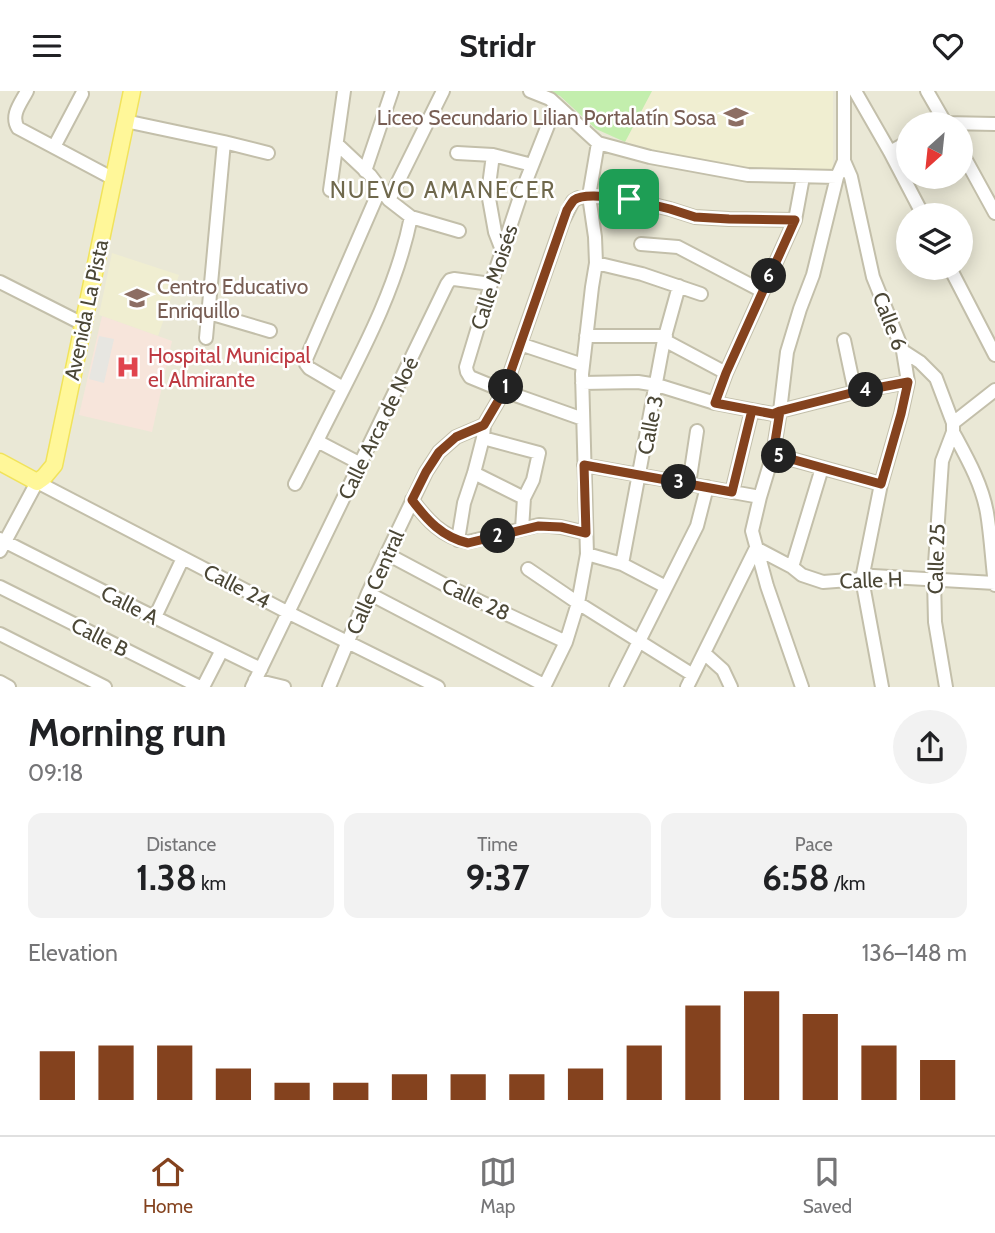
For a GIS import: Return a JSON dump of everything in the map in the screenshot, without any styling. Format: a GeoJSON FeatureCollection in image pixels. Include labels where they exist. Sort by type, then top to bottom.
{"type":"FeatureCollection","features":[{"type":"Feature","properties":{"kind":"main road","name":"Avenida La Pista"},"geometry":{"type":"LineString","coordinates":[[37,482],[54,465],[132,91]]}},
{"type":"Feature","properties":{"kind":"main road"},"geometry":{"type":"LineString","coordinates":[[0,462],[37,482]]}},
{"type":"Feature","properties":{"kind":"street"},"geometry":{"type":"LineString","coordinates":[[27,91],[14,119],[18,128],[112,178]]}},
{"type":"Feature","properties":{"kind":"street"},"geometry":{"type":"LineString","coordinates":[[330,190],[344,91]]}},
{"type":"Feature","properties":{"kind":"street"},"geometry":{"type":"LineString","coordinates":[[365,171],[392,91]]}},
{"type":"Feature","properties":{"kind":"street"},"geometry":{"type":"LineString","coordinates":[[343,388],[309,367],[306,359],[385,194],[443,91]]}},
{"type":"Feature","properties":{"kind":"street"},"geometry":{"type":"LineString","coordinates":[[530,91],[550,99],[598,143],[650,157],[748,175],[837,177]]}},
{"type":"Feature","properties":{"kind":"street"},"geometry":{"type":"LineString","coordinates":[[802,687],[752,531],[773,454],[787,352],[813,275],[837,177],[844,161],[844,91]]}},
{"type":"Feature","properties":{"kind":"street"},"geometry":{"type":"LineString","coordinates":[[855,91],[917,203]]}},
{"type":"Feature","properties":{"kind":"street"},"geometry":{"type":"LineString","coordinates":[[927,91],[938,112]]}},
{"type":"Feature","properties":{"kind":"street"},"geometry":{"type":"LineString","coordinates":[[54,147],[82,94]]}},
{"type":"Feature","properties":{"kind":"street","name":"Calle Moisés"},"geometry":{"type":"LineString","coordinates":[[504,391],[470,377],[466,367],[522,191],[556,105]]}},
{"type":"Feature","properties":{"kind":"street"},"geometry":{"type":"LineString","coordinates":[[125,121],[268,152]]}},
{"type":"Feature","properties":{"kind":"street"},"geometry":{"type":"LineString","coordinates":[[973,124],[995,124]]}},
{"type":"Feature","properties":{"kind":"street"},"geometry":{"type":"LineString","coordinates":[[206,338],[224,142]]}},
{"type":"Feature","properties":{"kind":"street"},"geometry":{"type":"LineString","coordinates":[[368,593],[544,686],[566,642],[578,603],[587,554],[582,383],[596,263],[589,196],[598,143]]}},
{"type":"Feature","properties":{"kind":"street"},"geometry":{"type":"LineString","coordinates":[[337,144],[411,217],[459,231]]}},
{"type":"Feature","properties":{"kind":"street"},"geometry":{"type":"LineString","coordinates":[[890,152],[896,149]]}},
{"type":"Feature","properties":{"kind":"street"},"geometry":{"type":"LineString","coordinates":[[457,153],[493,155],[532,165]]}},
{"type":"Feature","properties":{"kind":"street"},"geometry":{"type":"LineString","coordinates":[[493,155],[488,193],[495,232],[502,250]]}},
{"type":"Feature","properties":{"kind":"street","name":"Calle 6"},"geometry":{"type":"LineString","coordinates":[[844,161],[851,177],[873,277],[903,351],[908,382],[881,484],[863,579],[882,687]]}},
{"type":"Feature","properties":{"kind":"street"},"geometry":{"type":"LineString","coordinates":[[973,173],[995,213]]}},
{"type":"Feature","properties":{"kind":"street"},"geometry":{"type":"LineString","coordinates":[[715,403],[795,220],[803,177]]}},
{"type":"Feature","properties":{"kind":"street"},"geometry":{"type":"LineString","coordinates":[[458,540],[464,503],[483,431],[504,391],[567,210],[573,201],[589,196],[629,199],[695,217],[795,220]]}},
{"type":"Feature","properties":{"kind":"street"},"geometry":{"type":"LineString","coordinates":[[295,484],[385,303],[406,242],[411,217]]}},
{"type":"Feature","properties":{"kind":"street"},"geometry":{"type":"LineString","coordinates":[[641,244],[678,247],[762,291]]}},
{"type":"Feature","properties":{"kind":"street"},"geometry":{"type":"LineString","coordinates":[[596,263],[701,293]]}},
{"type":"Feature","properties":{"kind":"street","name":"Calle Arca de Noé"},"geometry":{"type":"LineString","coordinates":[[256,679],[447,283],[454,279],[491,284]]}},
{"type":"Feature","properties":{"kind":"street"},"geometry":{"type":"LineString","coordinates":[[956,280],[995,355]]}},
{"type":"Feature","properties":{"kind":"street"},"geometry":{"type":"LineString","coordinates":[[0,282],[83,324]]}},
{"type":"Feature","properties":{"kind":"street","name":"Calle 3"},"geometry":{"type":"LineString","coordinates":[[622,564],[665,338],[678,286]]}},
{"type":"Feature","properties":{"kind":"street"},"geometry":{"type":"LineString","coordinates":[[209,313],[271,331]]}},
{"type":"Feature","properties":{"kind":"street"},"geometry":{"type":"LineString","coordinates":[[586,336],[665,338],[726,373]]}},
{"type":"Feature","properties":{"kind":"street"},"geometry":{"type":"LineString","coordinates":[[844,340],[855,392]]}},
{"type":"Feature","properties":{"kind":"street"},"geometry":{"type":"LineString","coordinates":[[520,344],[583,365]]}},
{"type":"Feature","properties":{"kind":"street"},"geometry":{"type":"LineString","coordinates":[[903,351],[920,362],[936,378],[953,428],[970,462],[987,512],[995,584]]}},
{"type":"Feature","properties":{"kind":"street"},"geometry":{"type":"LineString","coordinates":[[582,383],[638,382],[657,385],[715,403],[777,413],[855,392],[908,382]]}},
{"type":"Feature","properties":{"kind":"street"},"geometry":{"type":"LineString","coordinates":[[953,428],[995,390]]}},
{"type":"Feature","properties":{"kind":"street"},"geometry":{"type":"LineString","coordinates":[[504,391],[583,419]]}},
{"type":"Feature","properties":{"kind":"street"},"geometry":{"type":"LineString","coordinates":[[732,492],[752,410]]}},
{"type":"Feature","properties":{"kind":"street","name":"Calle 25"},"geometry":{"type":"LineString","coordinates":[[946,687],[935,622],[934,579],[942,461],[953,428]]}},
{"type":"Feature","properties":{"kind":"street"},"geometry":{"type":"LineString","coordinates":[[483,431],[539,453],[533,479],[524,498],[522,529]]}},
{"type":"Feature","properties":{"kind":"street","name":"Calle Central"},"geometry":{"type":"LineString","coordinates":[[329,687],[368,593],[426,472],[439,452],[456,437],[483,431]]}},
{"type":"Feature","properties":{"kind":"street"},"geometry":{"type":"LineString","coordinates":[[688,484],[697,431]]}},
{"type":"Feature","properties":{"kind":"street"},"geometry":{"type":"LineString","coordinates":[[317,441],[361,464]]}},
{"type":"Feature","properties":{"kind":"street"},"geometry":{"type":"LineString","coordinates":[[773,454],[881,484]]}},
{"type":"Feature","properties":{"kind":"street"},"geometry":{"type":"LineString","coordinates":[[584,465],[760,497]]}},
{"type":"Feature","properties":{"kind":"street"},"geometry":{"type":"LineString","coordinates":[[792,567],[822,468]]}},
{"type":"Feature","properties":{"kind":"street"},"geometry":{"type":"LineString","coordinates":[[474,473],[524,498]]}},
{"type":"Feature","properties":{"kind":"street"},"geometry":{"type":"LineString","coordinates":[[2,544],[37,482]]}},
{"type":"Feature","properties":{"kind":"street","name":"Calle 24"},"geometry":{"type":"LineString","coordinates":[[37,482],[347,642],[412,681],[438,687]]}},
{"type":"Feature","properties":{"kind":"street"},"geometry":{"type":"LineString","coordinates":[[616,687],[697,526],[707,487]]}},
{"type":"Feature","properties":{"kind":"street"},"geometry":{"type":"LineString","coordinates":[[412,500],[436,529],[468,543],[538,526],[561,527],[586,533]]}},
{"type":"Feature","properties":{"kind":"street","name":"Calle A"},"geometry":{"type":"LineString","coordinates":[[2,544],[222,650],[256,679],[285,687]]}},
{"type":"Feature","properties":{"kind":"street"},"geometry":{"type":"LineString","coordinates":[[528,569],[640,640],[690,681],[756,548]]}},
{"type":"Feature","properties":{"kind":"street","name":"Calle H"},"geometry":{"type":"LineString","coordinates":[[756,548],[802,575],[823,582],[873,576],[995,584]]}},
{"type":"Feature","properties":{"kind":"street","name":"Calle 28"},"geometry":{"type":"LineString","coordinates":[[387,554],[449,587],[566,642]]}},
{"type":"Feature","properties":{"kind":"street"},"geometry":{"type":"LineString","coordinates":[[587,554],[622,564],[666,587]]}},
{"type":"Feature","properties":{"kind":"street"},"geometry":{"type":"LineString","coordinates":[[155,617],[183,558]]}},
{"type":"Feature","properties":{"kind":"street","name":"Calle B"},"geometry":{"type":"LineString","coordinates":[[0,587],[201,687]]}},
{"type":"Feature","properties":{"kind":"street"},"geometry":{"type":"LineString","coordinates":[[0,634],[105,687]]}},
{"type":"Feature","properties":{"kind":"street"},"geometry":{"type":"LineString","coordinates":[[201,687],[222,650]]}},
{"type":"Feature","properties":{"kind":"street"},"geometry":{"type":"LineString","coordinates":[[704,653],[723,670],[730,687]]}},
{"type":"Feature","properties":{"kind":"street"},"geometry":{"type":"LineString","coordinates":[[0,682],[9,687]]}},
{"type":"Feature","properties":{"kind":"shaded area"},"geometry":{"type":"Polygon","coordinates":[[[0,91],[995,91],[995,687],[0,687],[0,91]]]}},
{"type":"Feature","properties":{"kind":"shaded area","name":"Liceo Secundario Lilian Portalatín Sosa"},"geometry":{"type":"Polygon","coordinates":[[[652,91],[833,91],[833,172],[725,169],[625,142],[652,91]]]}},
{"type":"Feature","properties":{"kind":"shaded area","name":"Centro Educativo Enriquillo"},"geometry":{"type":"Polygon","coordinates":[[[112,253],[179,275],[158,336],[99,315],[112,253]]]}},
{"type":"Feature","properties":{"kind":"shaded area","name":"Hospital Municipal el Almirante"},"geometry":{"type":"Polygon","coordinates":[[[102,316],[172,341],[152,432],[79,415],[102,316]]]}},
{"type":"Feature","properties":{"kind":"shaded area"},"geometry":{"type":"Polygon","coordinates":[[[99,336],[114,339],[104,383],[89,379],[99,336]]]}},
{"type":"Feature","properties":{"kind":"green space"},"geometry":{"type":"Polygon","coordinates":[[[549,91],[652,91],[625,142],[596,129],[560,96],[549,91]]]}},
{"type":"Feature","properties":{"kind":"place","name":"Liceo Secundario Lilian Portalatín Sosa"},"geometry":{"type":"Point","coordinates":[736,117]}},
{"type":"Feature","properties":{"kind":"place","name":"Centro Educativo Enriquillo"},"geometry":{"type":"Point","coordinates":[137,298]}},
{"type":"Feature","properties":{"kind":"place","name":"Hospital Municipal el Almirante"},"geometry":{"type":"Point","coordinates":[128,367]}},
{"type":"Feature","properties":{"kind":"district","name":"NUEVO AMANECER"},"geometry":{"type":"Point","coordinates":[443,190]}},
{"type":"Feature","properties":{"kind":"route"},"geometry":{"type":"LineString","coordinates":[[629,199],[589,196],[573,201],[567,210],[504,391],[484,425],[456,437],[439,452],[412,500],[436,529],[468,543],[538,526],[561,527],[586,533],[584,465],[732,492],[752,410],[773,414],[780,411],[855,392],[908,382],[881,484],[773,454],[780,411],[773,414],[752,410],[715,403],[795,220],[695,217],[629,199]]}}]}
